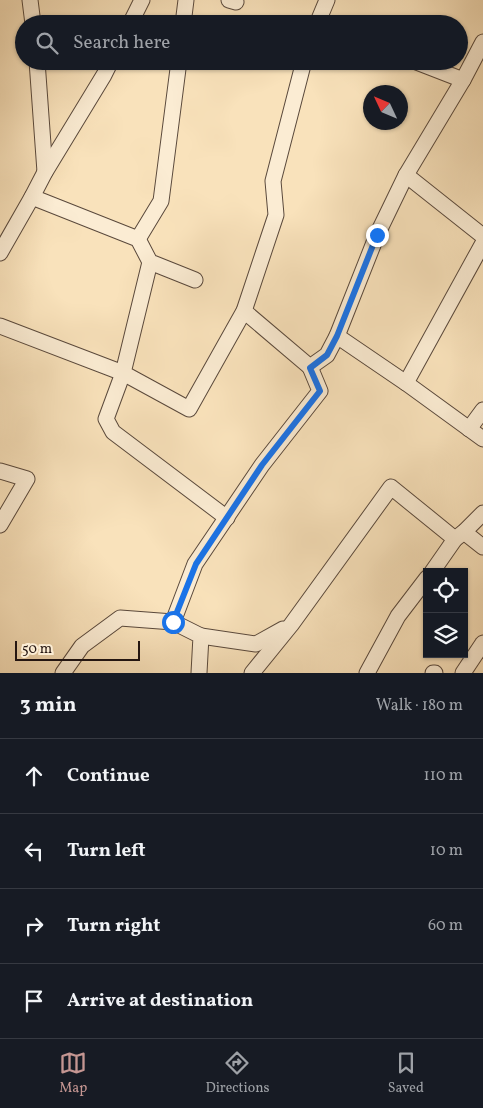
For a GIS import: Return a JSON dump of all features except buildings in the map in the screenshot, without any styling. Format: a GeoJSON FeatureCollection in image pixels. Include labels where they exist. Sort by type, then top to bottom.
{"type":"FeatureCollection","features":[{"type":"Feature","properties":{"kind":"street"},"geometry":{"type":"LineString","coordinates":[[30,0],[32,15]]}},
{"type":"Feature","properties":{"kind":"street"},"geometry":{"type":"LineString","coordinates":[[134,15],[142,0]]}},
{"type":"Feature","properties":{"kind":"street"},"geometry":{"type":"LineString","coordinates":[[184,15],[186,0]]}},
{"type":"Feature","properties":{"kind":"street"},"geometry":{"type":"LineString","coordinates":[[324,15],[327,0]]}},
{"type":"Feature","properties":{"kind":"street"},"geometry":{"type":"LineString","coordinates":[[468,69],[483,42]]}},
{"type":"Feature","properties":{"kind":"street"},"geometry":{"type":"LineString","coordinates":[[38,70],[45,172]]}},
{"type":"Feature","properties":{"kind":"street"},"geometry":{"type":"LineString","coordinates":[[0,253],[45,172],[106,70]]}},
{"type":"Feature","properties":{"kind":"street"},"geometry":{"type":"LineString","coordinates":[[138,239],[161,201],[177,70]]}},
{"type":"Feature","properties":{"kind":"street"},"geometry":{"type":"LineString","coordinates":[[0,326],[123,373],[190,409],[244,311],[276,215],[273,181],[302,70]]}},
{"type":"Feature","properties":{"kind":"street"},"geometry":{"type":"LineString","coordinates":[[437,70],[462,80]]}},
{"type":"Feature","properties":{"kind":"street"},"geometry":{"type":"LineString","coordinates":[[310,368],[327,355],[337,336],[377,235],[406,175],[468,70]]}},
{"type":"Feature","properties":{"kind":"street"},"geometry":{"type":"LineString","coordinates":[[406,175],[483,236]]}},
{"type":"Feature","properties":{"kind":"street"},"geometry":{"type":"LineString","coordinates":[[32,198],[138,239],[150,262],[195,280]]}},
{"type":"Feature","properties":{"kind":"street"},"geometry":{"type":"LineString","coordinates":[[406,384],[483,243]]}},
{"type":"Feature","properties":{"kind":"street"},"geometry":{"type":"LineString","coordinates":[[150,262],[123,373],[106,419],[113,432],[227,518]]}},
{"type":"Feature","properties":{"kind":"street"},"geometry":{"type":"LineString","coordinates":[[173,622],[196,564],[262,465],[320,391],[310,368],[244,311]]}},
{"type":"Feature","properties":{"kind":"street"},"geometry":{"type":"LineString","coordinates":[[337,336],[483,439]]}},
{"type":"Feature","properties":{"kind":"street"},"geometry":{"type":"LineString","coordinates":[[469,429],[483,410]]}},
{"type":"Feature","properties":{"kind":"street"},"geometry":{"type":"LineString","coordinates":[[0,471],[27,479],[0,525]]}},
{"type":"Feature","properties":{"kind":"street"},"geometry":{"type":"LineString","coordinates":[[252,673],[291,625],[391,487],[460,536],[483,547]]}},
{"type":"Feature","properties":{"kind":"street"},"geometry":{"type":"LineString","coordinates":[[435,568],[460,536],[483,513]]}},
{"type":"Feature","properties":{"kind":"street"},"geometry":{"type":"LineString","coordinates":[[367,673],[398,616],[423,583]]}},
{"type":"Feature","properties":{"kind":"street"},"geometry":{"type":"LineString","coordinates":[[63,673],[82,646],[120,618],[173,622],[201,636],[256,644],[291,625]]}},
{"type":"Feature","properties":{"kind":"street"},"geometry":{"type":"LineString","coordinates":[[199,673],[201,636]]}},
{"type":"Feature","properties":{"kind":"street"},"geometry":{"type":"LineString","coordinates":[[463,673],[483,643]]}},
{"type":"Feature","properties":{"kind":"route"},"geometry":{"type":"LineString","coordinates":[[173,622],[196,564],[262,465],[320,391],[310,368],[327,355],[337,336],[377,235]]}}]}
